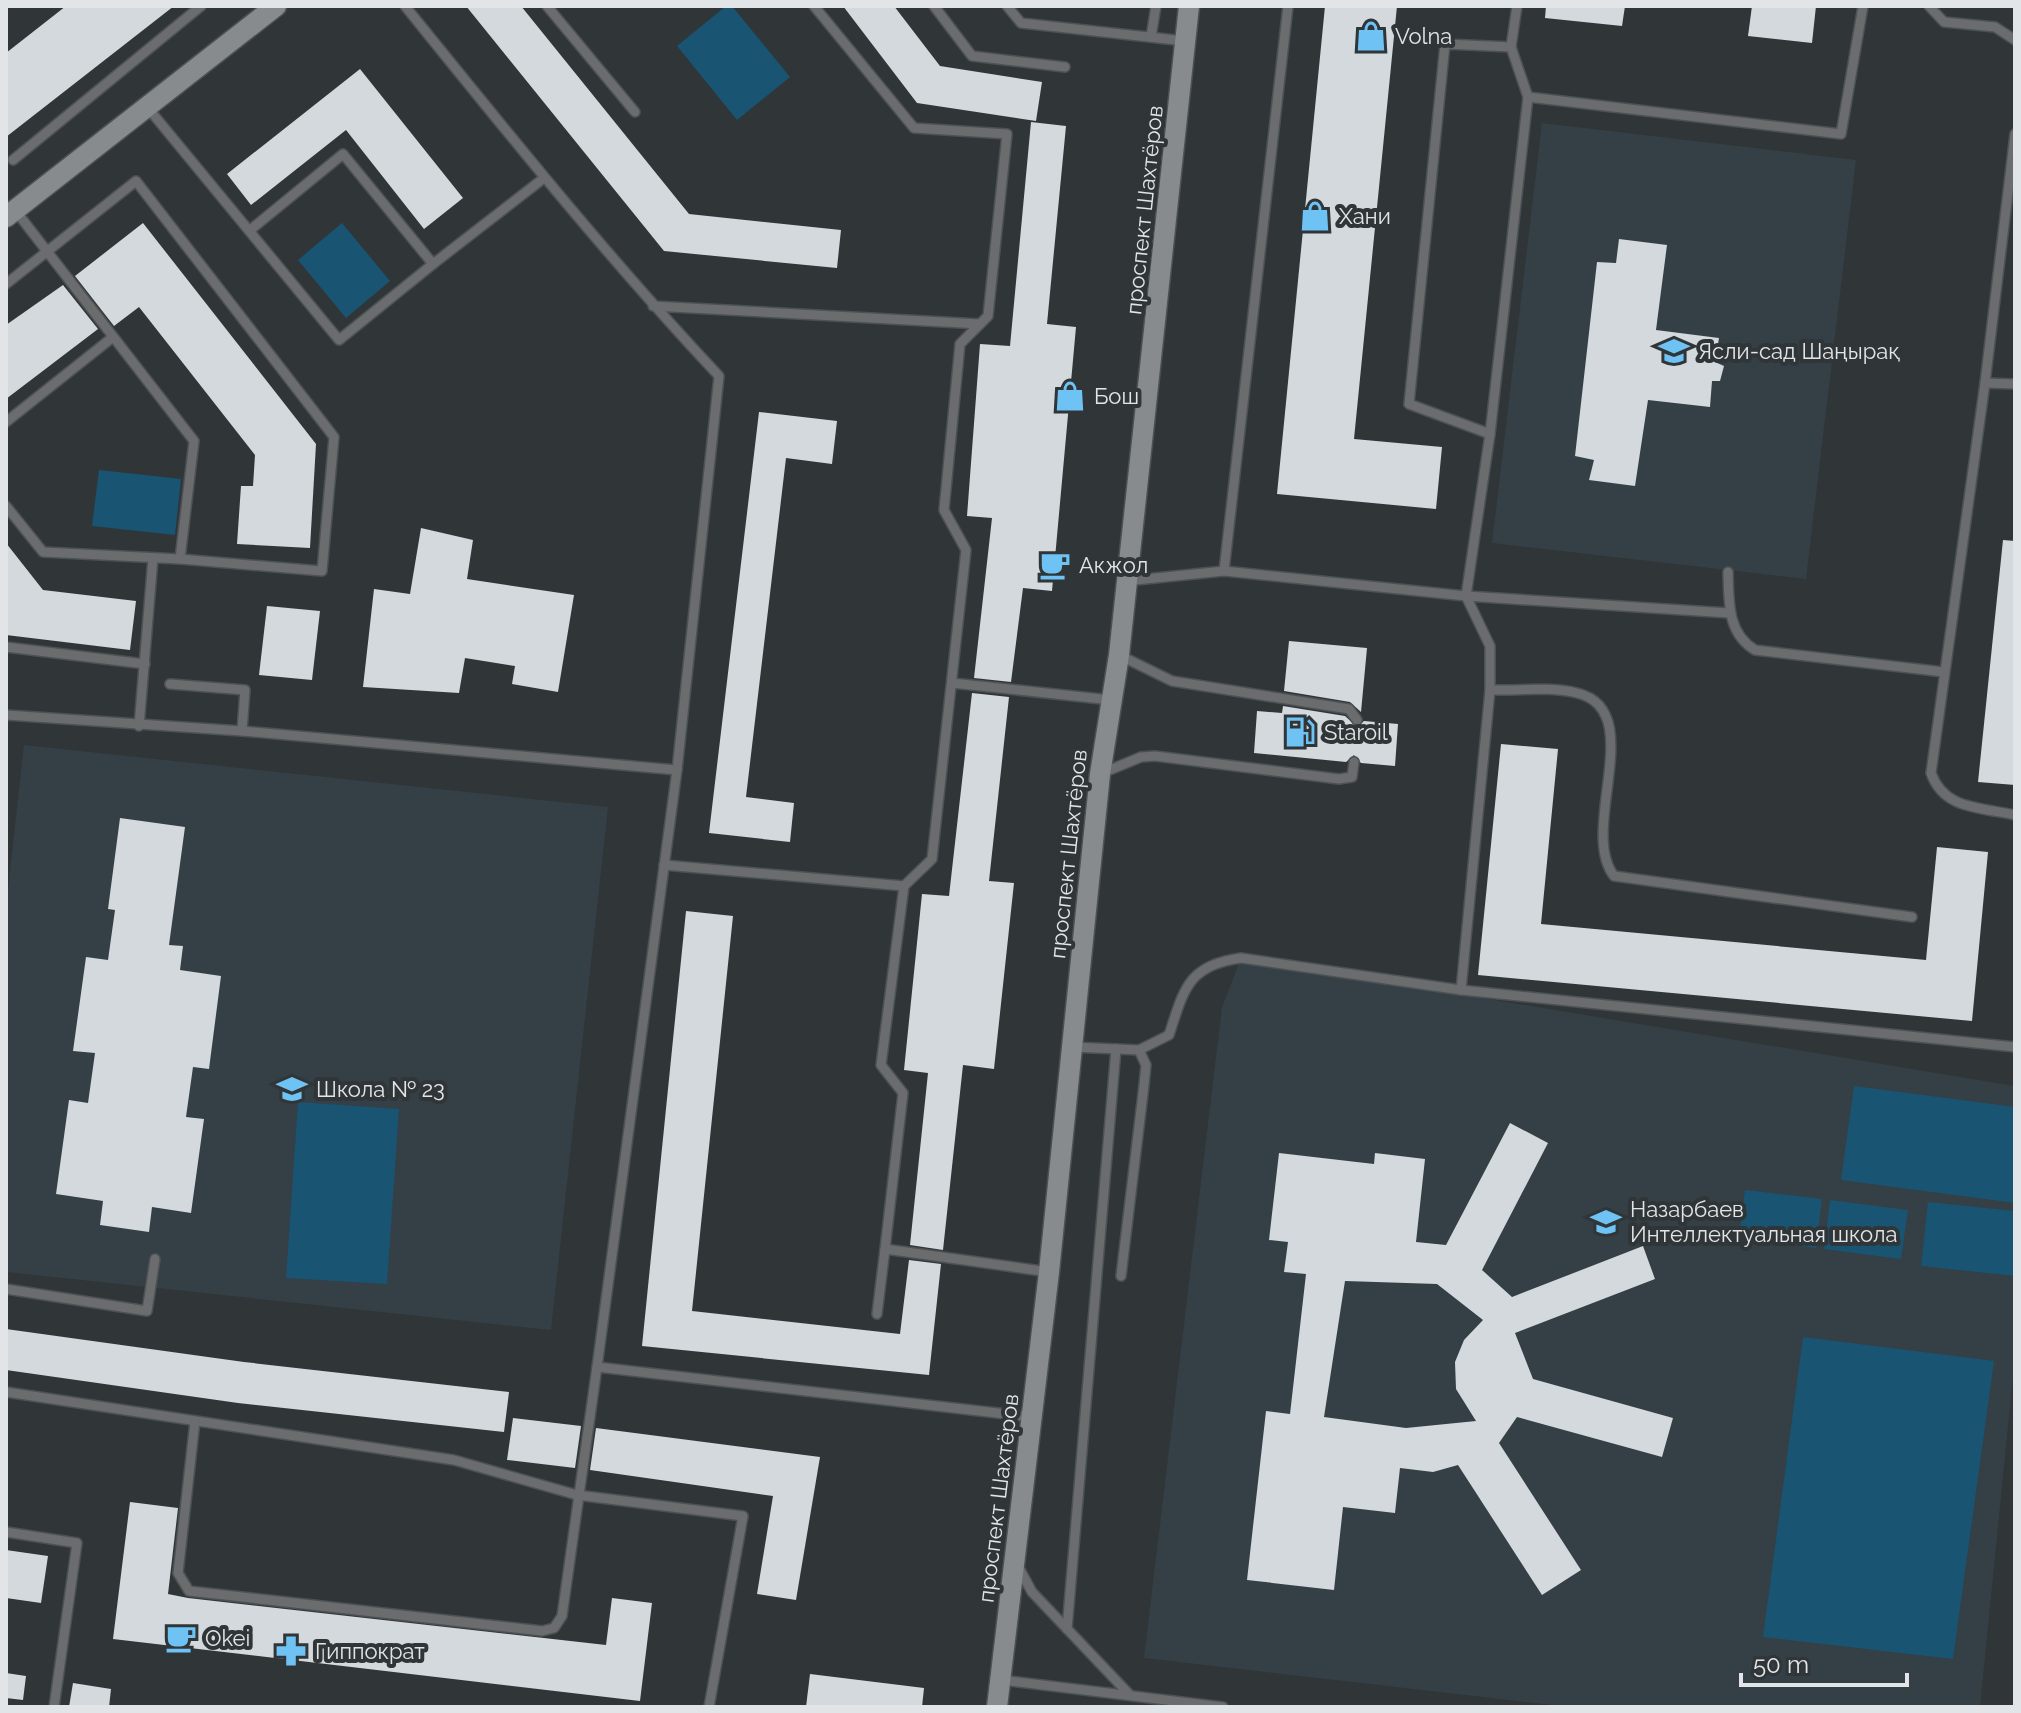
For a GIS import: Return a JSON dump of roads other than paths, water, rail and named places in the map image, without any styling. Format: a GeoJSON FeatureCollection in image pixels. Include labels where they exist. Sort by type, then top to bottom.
{"type":"FeatureCollection","features":[{"type":"Feature","properties":{"kind":"street"},"geometry":{"type":"LineString","coordinates":[[10,213],[276,6]]}},
{"type":"Feature","properties":{"kind":"street","name":"проспект Шахтёров"},"geometry":{"type":"LineString","coordinates":[[997,1707],[1049,1272],[1100,774],[1119,655],[1189,6]]}},
{"type":"Feature","properties":{"kind":"lane"},"geometry":{"type":"LineString","coordinates":[[13,160],[201,6]]}},
{"type":"Feature","properties":{"kind":"lane"},"geometry":{"type":"LineString","coordinates":[[195,1421],[178,1573],[189,1591],[542,1631],[554,1628],[562,1616],[677,770],[719,376],[653,306],[544,178],[405,6]]}},
{"type":"Feature","properties":{"kind":"lane"},"geometry":{"type":"LineString","coordinates":[[547,6],[635,112]]}},
{"type":"Feature","properties":{"kind":"lane"},"geometry":{"type":"LineString","coordinates":[[814,6],[914,128],[1007,134],[988,316],[960,344],[944,510],[966,550],[932,859],[904,886],[881,1065],[903,1093],[877,1314]]}},
{"type":"Feature","properties":{"kind":"lane"},"geometry":{"type":"LineString","coordinates":[[934,6],[972,56],[1065,67]]}},
{"type":"Feature","properties":{"kind":"lane"},"geometry":{"type":"LineString","coordinates":[[1007,6],[1021,23],[1185,41]]}},
{"type":"Feature","properties":{"kind":"lane"},"geometry":{"type":"LineString","coordinates":[[1151,37],[1156,6]]}},
{"type":"Feature","properties":{"kind":"lane"},"geometry":{"type":"LineString","coordinates":[[1224,571],[1288,6]]}},
{"type":"Feature","properties":{"kind":"lane"},"geometry":{"type":"LineString","coordinates":[[1461,990],[1490,690],[1490,646],[1466,596],[1490,434],[1528,97],[1511,47],[1517,6]]}},
{"type":"Feature","properties":{"kind":"lane"},"geometry":{"type":"LineString","coordinates":[[1528,97],[1841,134],[1863,6]]}},
{"type":"Feature","properties":{"kind":"lane"},"geometry":{"type":"LineString","coordinates":[[1929,6],[1944,22],[1995,27],[2015,40]]}},
{"type":"Feature","properties":{"kind":"lane"},"geometry":{"type":"LineString","coordinates":[[1490,434],[1409,404],[1445,44],[1511,47]]}},
{"type":"Feature","properties":{"kind":"lane"},"geometry":{"type":"LineString","coordinates":[[148,108],[339,340],[544,178]]}},
{"type":"Feature","properties":{"kind":"lane"},"geometry":{"type":"LineString","coordinates":[[2015,134],[1985,383],[1931,773],[1937,790],[1946,799],[2015,815]]}},
{"type":"Feature","properties":{"kind":"lane"},"geometry":{"type":"LineString","coordinates":[[249,231],[343,154],[433,264]]}},
{"type":"Feature","properties":{"kind":"lane"},"geometry":{"type":"LineString","coordinates":[[6,284],[136,181],[334,437],[322,571],[43,552],[6,506]]}},
{"type":"Feature","properties":{"kind":"lane"},"geometry":{"type":"LineString","coordinates":[[10,213],[47,251],[194,441],[180,559]]}},
{"type":"Feature","properties":{"kind":"lane"},"geometry":{"type":"LineString","coordinates":[[653,306],[980,324]]}},
{"type":"Feature","properties":{"kind":"lane"},"geometry":{"type":"LineString","coordinates":[[6,422],[113,337]]}},
{"type":"Feature","properties":{"kind":"lane"},"geometry":{"type":"LineString","coordinates":[[1985,383],[2015,384]]}},
{"type":"Feature","properties":{"kind":"lane"},"geometry":{"type":"LineString","coordinates":[[139,726],[153,558]]}},
{"type":"Feature","properties":{"kind":"lane"},"geometry":{"type":"LineString","coordinates":[[1126,581],[1224,571],[1466,596],[1729,613]]}},
{"type":"Feature","properties":{"kind":"lane"},"geometry":{"type":"LineString","coordinates":[[1728,572],[1729,613],[1740,641],[1755,650],[1944,672]]}},
{"type":"Feature","properties":{"kind":"lane"},"geometry":{"type":"LineString","coordinates":[[6,647],[145,664]]}},
{"type":"Feature","properties":{"kind":"lane"},"geometry":{"type":"LineString","coordinates":[[1119,655],[1172,681],[1349,709],[1357,720]]}},
{"type":"Feature","properties":{"kind":"lane"},"geometry":{"type":"LineString","coordinates":[[952,683],[1111,700]]}},
{"type":"Feature","properties":{"kind":"lane"},"geometry":{"type":"LineString","coordinates":[[170,684],[245,690],[242,731]]}},
{"type":"Feature","properties":{"kind":"lane"},"geometry":{"type":"LineString","coordinates":[[1490,690],[1577,693],[1599,705],[1612,724],[1602,854],[1614,876],[1912,917]]}},
{"type":"Feature","properties":{"kind":"lane"},"geometry":{"type":"LineString","coordinates":[[6,715],[242,731],[677,770]]}},
{"type":"Feature","properties":{"kind":"lane"},"geometry":{"type":"LineString","coordinates":[[1100,774],[1141,757],[1155,756],[1339,779],[1352,777],[1354,762]]}},
{"type":"Feature","properties":{"kind":"lane"},"geometry":{"type":"LineString","coordinates":[[664,865],[904,886]]}},
{"type":"Feature","properties":{"kind":"lane"},"geometry":{"type":"LineString","coordinates":[[1070,1047],[1139,1050],[1169,1035],[1185,985],[1213,962],[1241,958],[1461,990],[2015,1047]]}},
{"type":"Feature","properties":{"kind":"lane"},"geometry":{"type":"LineString","coordinates":[[1067,1629],[1116,1049]]}},
{"type":"Feature","properties":{"kind":"lane"},"geometry":{"type":"LineString","coordinates":[[1121,1276],[1146,1065],[1139,1050]]}},
{"type":"Feature","properties":{"kind":"lane"},"geometry":{"type":"LineString","coordinates":[[885,1249],[1049,1272]]}},
{"type":"Feature","properties":{"kind":"lane"},"geometry":{"type":"LineString","coordinates":[[6,1289],[147,1311],[155,1259]]}},
{"type":"Feature","properties":{"kind":"lane"},"geometry":{"type":"LineString","coordinates":[[597,1367],[1032,1417]]}},
{"type":"Feature","properties":{"kind":"lane"},"geometry":{"type":"LineString","coordinates":[[6,1392],[454,1460],[577,1495],[743,1516],[709,1707]]}},
{"type":"Feature","properties":{"kind":"lane"},"geometry":{"type":"LineString","coordinates":[[6,1532],[77,1543],[54,1707]]}},
{"type":"Feature","properties":{"kind":"lane"},"geometry":{"type":"LineString","coordinates":[[1016,1550],[1021,1577],[1129,1694]]}},
{"type":"Feature","properties":{"kind":"lane"},"geometry":{"type":"LineString","coordinates":[[1001,1680],[1223,1707]]}},
{"type":"Feature","properties":{"kind":"place","name":"Volna"},"geometry":{"type":"Point","coordinates":[1371,36]}},
{"type":"Feature","properties":{"kind":"place","name":"Хани"},"geometry":{"type":"Point","coordinates":[1315,216]}},
{"type":"Feature","properties":{"kind":"place","name":"Ясли-сад Шаңырақ"},"geometry":{"type":"Point","coordinates":[1674,351]}},
{"type":"Feature","properties":{"kind":"place","name":"Бош"},"geometry":{"type":"Point","coordinates":[1070,396]}},
{"type":"Feature","properties":{"kind":"place","name":"Акжол"},"geometry":{"type":"Point","coordinates":[1055,565]}},
{"type":"Feature","properties":{"kind":"place","name":"Staroil"},"geometry":{"type":"Point","coordinates":[1300,732]}},
{"type":"Feature","properties":{"kind":"place","name":"Школа № 23"},"geometry":{"type":"Point","coordinates":[292,1089]}},
{"type":"Feature","properties":{"kind":"place","name":"Назарбаев Интеллектуальная школа"},"geometry":{"type":"Point","coordinates":[1606,1222]}},
{"type":"Feature","properties":{"kind":"place","name":"Okei"},"geometry":{"type":"Point","coordinates":[181,1638]}},
{"type":"Feature","properties":{"kind":"place","name":"Гиппократ"},"geometry":{"type":"Point","coordinates":[291,1651]}}]}
